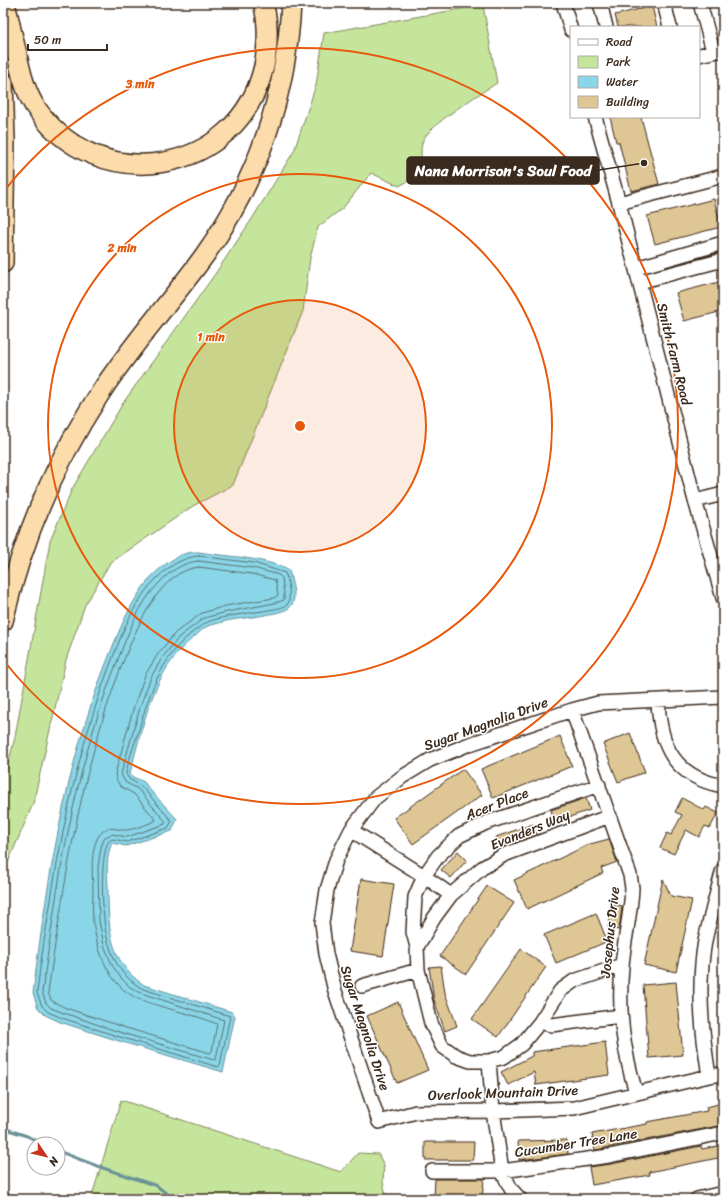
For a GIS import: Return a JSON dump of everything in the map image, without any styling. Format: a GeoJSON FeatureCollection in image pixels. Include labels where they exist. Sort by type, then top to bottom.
{"type":"FeatureCollection","features":[{"type":"Feature","properties":{"kind":"highway"},"geometry":{"type":"LineString","coordinates":[[5,3],[21,73],[27,91],[43,116],[62,136],[76,146],[93,155],[130,164],[144,165],[175,160],[196,152],[209,145],[226,132],[238,118],[256,91],[262,74],[268,39],[263,3]]}},
{"type":"Feature","properties":{"kind":"highway"},"geometry":{"type":"LineString","coordinates":[[3,621],[14,576],[23,548],[40,504],[64,453],[118,366],[199,263],[223,228],[248,181],[271,121],[282,83],[289,36],[291,3]]}},
{"type":"Feature","properties":{"kind":"highway"},"geometry":{"type":"LineString","coordinates":[[3,82],[5,139],[3,263]]}},
{"type":"Feature","properties":{"kind":"street"},"geometry":{"type":"LineString","coordinates":[[565,3],[570,26]]}},
{"type":"Feature","properties":{"kind":"street"},"geometry":{"type":"LineString","coordinates":[[600,3],[606,26]]}},
{"type":"Feature","properties":{"kind":"street"},"geometry":{"type":"LineString","coordinates":[[664,3],[670,26]]}},
{"type":"Feature","properties":{"kind":"street"},"geometry":{"type":"LineString","coordinates":[[700,3],[718,51],[700,55]]}},
{"type":"Feature","properties":{"kind":"street","name":"Smith Farm Road"},"geometry":{"type":"LineString","coordinates":[[595,118],[636,268],[695,501],[723,598]]}},
{"type":"Feature","properties":{"kind":"street"},"geometry":{"type":"LineString","coordinates":[[619,203],[723,176]]}},
{"type":"Feature","properties":{"kind":"street"},"geometry":{"type":"LineString","coordinates":[[636,268],[723,243]]}},
{"type":"Feature","properties":{"kind":"street"},"geometry":{"type":"LineString","coordinates":[[639,282],[723,260]]}},
{"type":"Feature","properties":{"kind":"street"},"geometry":{"type":"LineString","coordinates":[[695,501],[723,494]]}},
{"type":"Feature","properties":{"kind":"street","name":"Sugar Magnolia Drive"},"geometry":{"type":"LineString","coordinates":[[379,1122],[335,991],[326,954],[322,923],[328,890],[336,860],[351,830],[375,798],[402,777],[430,760],[467,745],[572,710],[598,703],[723,697]]}},
{"type":"Feature","properties":{"kind":"street"},"geometry":{"type":"LineString","coordinates":[[658,701],[660,725],[665,745],[672,756],[682,767],[696,777],[712,784],[723,786]]}},
{"type":"Feature","properties":{"kind":"street","name":"Josephus Drive"},"geometry":{"type":"LineString","coordinates":[[572,710],[630,875],[632,888],[622,965],[620,1000],[622,1030],[636,1093]]}},
{"type":"Feature","properties":{"kind":"street","name":"Acer Place"},"geometry":{"type":"LineString","coordinates":[[417,947],[413,932],[415,897],[424,876],[438,856],[459,836],[486,822],[599,785]]}},
{"type":"Feature","properties":{"kind":"street","name":"Evanders Way"},"geometry":{"type":"LineString","coordinates":[[417,947],[434,918],[451,895],[482,868],[504,855],[610,816]]}},
{"type":"Feature","properties":{"kind":"street"},"geometry":{"type":"LineString","coordinates":[[351,830],[424,876],[451,895]]}},
{"type":"Feature","properties":{"kind":"street"},"geometry":{"type":"LineString","coordinates":[[709,1076],[702,1020],[701,988],[705,942],[723,870]]}},
{"type":"Feature","properties":{"kind":"street"},"geometry":{"type":"LineString","coordinates":[[417,947],[418,970],[431,1023],[442,1046],[456,1056],[470,1061],[489,1061],[504,1057],[522,1044],[540,1022],[560,992],[574,981],[622,965]]}},
{"type":"Feature","properties":{"kind":"street"},"geometry":{"type":"LineString","coordinates":[[362,986],[418,970]]}},
{"type":"Feature","properties":{"kind":"street"},"geometry":{"type":"LineString","coordinates":[[540,1022],[551,1025],[621,1016]]}},
{"type":"Feature","properties":{"kind":"street"},"geometry":{"type":"LineString","coordinates":[[489,1061],[493,1111],[502,1171],[511,1189],[520,1199]]}},
{"type":"Feature","properties":{"kind":"street","name":"Overlook Mountain Drive"},"geometry":{"type":"LineString","coordinates":[[379,1122],[416,1112],[574,1108],[723,1074]]}},
{"type":"Feature","properties":{"kind":"street","name":"Cucumber Tree Lane"},"geometry":{"type":"LineString","coordinates":[[432,1171],[502,1171],[610,1156],[723,1133]]}},
{"type":"Feature","properties":{"kind":"street"},"geometry":{"type":"LineString","coordinates":[[696,1199],[723,1193]]}},
{"type":"Feature","properties":{"kind":"green space"},"geometry":{"type":"Polygon","coordinates":[[[483,5],[497,83],[455,110],[443,119],[426,136],[421,146],[422,174],[399,186],[371,173],[343,208],[318,227],[310,258],[303,311],[233,485],[193,506],[110,563],[85,605],[66,660],[33,804],[3,874],[3,784],[15,737],[50,541],[72,489],[123,403],[215,274],[252,219],[294,151],[316,85],[324,33],[483,5]]]}},
{"type":"Feature","properties":{"kind":"green space"},"geometry":{"type":"Polygon","coordinates":[[[121,1100],[341,1172],[358,1153],[378,1154],[384,1165],[383,1182],[387,1199],[91,1199],[121,1100]]]}},
{"type":"Feature","properties":{"kind":"water"},"geometry":{"type":"Polygon","coordinates":[[[199,552],[268,562],[289,570],[294,590],[294,601],[289,608],[277,613],[226,621],[206,627],[180,650],[169,665],[159,682],[145,718],[130,773],[131,776],[144,782],[177,819],[172,831],[126,846],[112,843],[107,864],[109,914],[112,941],[123,965],[132,976],[144,985],[232,1012],[235,1016],[223,1072],[60,1022],[45,1015],[38,1008],[33,993],[51,867],[69,783],[92,701],[107,661],[131,606],[152,576],[173,559],[187,553],[199,552]]]}},
{"type":"Feature","properties":{"kind":"building"},"geometry":{"type":"Polygon","coordinates":[[[652,6],[657,26],[618,26],[615,15],[652,6]]]}},
{"type":"Feature","properties":{"kind":"building"},"geometry":{"type":"Polygon","coordinates":[[[610,118],[641,118],[659,184],[631,191],[619,142],[616,142],[610,118]]]}},
{"type":"Feature","properties":{"kind":"building"},"geometry":{"type":"Polygon","coordinates":[[[714,199],[721,227],[655,244],[647,216],[714,199]]]}},
{"type":"Feature","properties":{"kind":"building"},"geometry":{"type":"Polygon","coordinates":[[[723,281],[723,311],[684,321],[676,293],[723,281]]]}},
{"type":"Feature","properties":{"kind":"building"},"geometry":{"type":"Polygon","coordinates":[[[630,733],[645,772],[618,782],[603,744],[630,733]]]}},
{"type":"Feature","properties":{"kind":"building"},"geometry":{"type":"Polygon","coordinates":[[[560,736],[572,766],[493,798],[481,769],[560,736]]]}},
{"type":"Feature","properties":{"kind":"building"},"geometry":{"type":"Polygon","coordinates":[[[463,769],[482,795],[413,844],[394,818],[463,769]]]}},
{"type":"Feature","properties":{"kind":"building"},"geometry":{"type":"Polygon","coordinates":[[[586,798],[590,810],[555,822],[551,810],[586,798]]]}},
{"type":"Feature","properties":{"kind":"building"},"geometry":{"type":"Polygon","coordinates":[[[682,798],[704,810],[706,807],[718,813],[710,828],[705,826],[699,837],[686,830],[674,854],[660,848],[667,833],[671,835],[682,815],[675,812],[682,798]]]}},
{"type":"Feature","properties":{"kind":"building"},"geometry":{"type":"Polygon","coordinates":[[[533,824],[537,835],[500,848],[496,837],[533,824]]]}},
{"type":"Feature","properties":{"kind":"building"},"geometry":{"type":"Polygon","coordinates":[[[609,839],[617,862],[601,868],[603,873],[527,909],[514,880],[590,844],[609,839]]]}},
{"type":"Feature","properties":{"kind":"building"},"geometry":{"type":"Polygon","coordinates":[[[458,851],[467,860],[451,878],[441,870],[458,851]]]}},
{"type":"Feature","properties":{"kind":"building"},"geometry":{"type":"Polygon","coordinates":[[[361,879],[394,884],[383,956],[350,951],[361,879]]]}},
{"type":"Feature","properties":{"kind":"building"},"geometry":{"type":"Polygon","coordinates":[[[663,879],[671,896],[692,900],[676,972],[644,965],[663,879]]]}},
{"type":"Feature","properties":{"kind":"building"},"geometry":{"type":"Polygon","coordinates":[[[487,886],[514,903],[466,974],[440,956],[487,886]]]}},
{"type":"Feature","properties":{"kind":"building"},"geometry":{"type":"Polygon","coordinates":[[[613,904],[622,906],[619,930],[608,928],[613,904]]]}},
{"type":"Feature","properties":{"kind":"building"},"geometry":{"type":"Polygon","coordinates":[[[596,913],[606,938],[606,942],[556,963],[544,935],[596,913]]]}},
{"type":"Feature","properties":{"kind":"building"},"geometry":{"type":"Polygon","coordinates":[[[521,949],[546,967],[498,1037],[472,1019],[521,949]]]}},
{"type":"Feature","properties":{"kind":"building"},"geometry":{"type":"Polygon","coordinates":[[[441,966],[445,993],[457,1026],[445,1031],[434,1000],[429,967],[441,966]]]}},
{"type":"Feature","properties":{"kind":"building"},"geometry":{"type":"Polygon","coordinates":[[[676,982],[683,1055],[649,1058],[643,985],[676,982]]]}},
{"type":"Feature","properties":{"kind":"building"},"geometry":{"type":"Polygon","coordinates":[[[398,1002],[428,1070],[397,1083],[367,1016],[398,1002]]]}},
{"type":"Feature","properties":{"kind":"building"},"geometry":{"type":"Polygon","coordinates":[[[605,1042],[609,1075],[536,1085],[534,1072],[508,1085],[501,1072],[532,1056],[532,1052],[605,1042]]]}},
{"type":"Feature","properties":{"kind":"building"},"geometry":{"type":"Polygon","coordinates":[[[723,1103],[723,1125],[595,1150],[592,1134],[707,1111],[706,1107],[723,1103]]]}},
{"type":"Feature","properties":{"kind":"building"},"geometry":{"type":"Polygon","coordinates":[[[567,1140],[568,1154],[519,1160],[518,1141],[567,1140]]]}},
{"type":"Feature","properties":{"kind":"building"},"geometry":{"type":"Polygon","coordinates":[[[425,1142],[474,1142],[473,1160],[425,1160],[425,1142]]]}},
{"type":"Feature","properties":{"kind":"building"},"geometry":{"type":"Polygon","coordinates":[[[723,1145],[723,1157],[649,1172],[650,1175],[592,1185],[589,1167],[701,1146],[702,1149],[723,1145]]]}},
{"type":"Feature","properties":{"kind":"building"},"geometry":{"type":"Polygon","coordinates":[[[435,1179],[484,1179],[482,1199],[434,1198],[435,1179]]]}},
{"type":"Feature","properties":{"kind":"waterway"},"geometry":{"type":"LineString","coordinates":[[3,1128],[27,1136]]}},
{"type":"Feature","properties":{"kind":"waterway"},"geometry":{"type":"LineString","coordinates":[[66,1154],[157,1186],[173,1199]]}},
{"type":"Feature","properties":{"kind":"place","name":"Nana Morrison's Soul Food"},"geometry":{"type":"Point","coordinates":[644,163]}}]}
